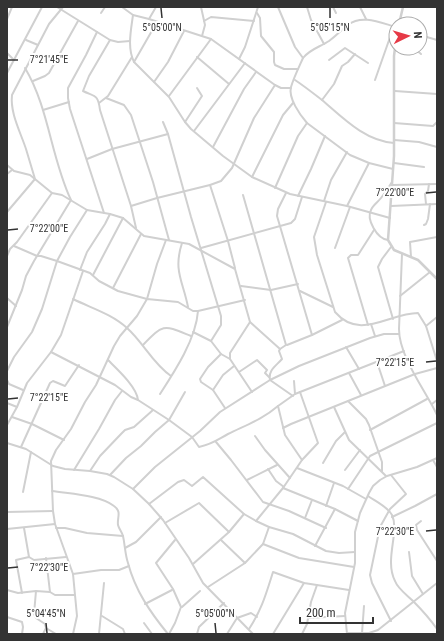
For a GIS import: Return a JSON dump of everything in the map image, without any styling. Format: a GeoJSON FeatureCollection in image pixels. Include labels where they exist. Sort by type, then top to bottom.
{"type":"FeatureCollection","features":[{"type":"Feature","properties":{"kind":"street"},"geometry":{"type":"LineString","coordinates":[[7,19],[12,7]]}},
{"type":"Feature","properties":{"kind":"street"},"geometry":{"type":"LineString","coordinates":[[7,73],[26,40],[42,7]]}},
{"type":"Feature","properties":{"kind":"street"},"geometry":{"type":"LineString","coordinates":[[57,7],[62,8],[110,40],[118,42],[130,41]]}},
{"type":"Feature","properties":{"kind":"street"},"geometry":{"type":"LineString","coordinates":[[101,13],[105,7]]}},
{"type":"Feature","properties":{"kind":"street"},"geometry":{"type":"LineString","coordinates":[[123,7],[133,15],[211,39],[275,85],[281,88],[290,88]]}},
{"type":"Feature","properties":{"kind":"street"},"geometry":{"type":"LineString","coordinates":[[150,19],[156,7]]}},
{"type":"Feature","properties":{"kind":"street"},"geometry":{"type":"LineString","coordinates":[[201,7],[204,21],[202,36]]}},
{"type":"Feature","properties":{"kind":"street"},"geometry":{"type":"LineString","coordinates":[[239,59],[245,47],[258,7]]}},
{"type":"Feature","properties":{"kind":"street"},"geometry":{"type":"LineString","coordinates":[[278,7],[295,47],[303,58]]}},
{"type":"Feature","properties":{"kind":"street"},"geometry":{"type":"LineString","coordinates":[[307,7],[311,20],[324,44]]}},
{"type":"Feature","properties":{"kind":"street"},"geometry":{"type":"LineString","coordinates":[[333,7],[336,13]]}},
{"type":"Feature","properties":{"kind":"street"},"geometry":{"type":"LineString","coordinates":[[360,7],[366,20]]}},
{"type":"Feature","properties":{"kind":"street"},"geometry":{"type":"LineString","coordinates":[[35,179],[27,150],[15,119],[12,105],[12,95],[49,24],[62,8]]}},
{"type":"Feature","properties":{"kind":"street"},"geometry":{"type":"LineString","coordinates":[[257,13],[260,18],[261,36],[274,52],[275,65],[284,69],[298,69]]}},
{"type":"Feature","properties":{"kind":"street"},"geometry":{"type":"LineString","coordinates":[[133,15],[130,41],[134,62],[169,97],[185,122],[194,132],[213,148],[252,177],[286,193],[348,206],[390,218]]}},
{"type":"Feature","properties":{"kind":"street"},"geometry":{"type":"LineString","coordinates":[[204,21],[211,17],[254,21]]}},
{"type":"Feature","properties":{"kind":"street"},"geometry":{"type":"LineString","coordinates":[[33,81],[49,73],[78,20]]}},
{"type":"Feature","properties":{"kind":"street"},"geometry":{"type":"LineString","coordinates":[[388,25],[366,20],[349,24],[324,44],[311,50],[303,58],[295,80],[290,88],[293,102],[301,117],[307,123],[346,152],[369,163],[393,169]]}},
{"type":"Feature","properties":{"kind":"street"},"geometry":{"type":"LineString","coordinates":[[134,62],[157,22]]}},
{"type":"Feature","properties":{"kind":"street"},"geometry":{"type":"LineString","coordinates":[[154,82],[168,62],[184,31]]}},
{"type":"Feature","properties":{"kind":"street"},"geometry":{"type":"LineString","coordinates":[[97,32],[67,92],[86,159],[104,213]]}},
{"type":"Feature","properties":{"kind":"street"},"geometry":{"type":"LineString","coordinates":[[169,97],[211,39]]}},
{"type":"Feature","properties":{"kind":"street"},"geometry":{"type":"LineString","coordinates":[[26,40],[38,45]]}},
{"type":"Feature","properties":{"kind":"street"},"geometry":{"type":"LineString","coordinates":[[110,40],[83,92],[95,96],[99,103],[137,230]]}},
{"type":"Feature","properties":{"kind":"street"},"geometry":{"type":"LineString","coordinates":[[375,80],[388,45]]}},
{"type":"Feature","properties":{"kind":"street"},"geometry":{"type":"LineString","coordinates":[[329,60],[345,48],[368,63]]}},
{"type":"Feature","properties":{"kind":"street"},"geometry":{"type":"LineString","coordinates":[[7,53],[14,60]]}},
{"type":"Feature","properties":{"kind":"street"},"geometry":{"type":"LineString","coordinates":[[322,100],[334,84],[342,66],[355,54]]}},
{"type":"Feature","properties":{"kind":"street"},"geometry":{"type":"LineString","coordinates":[[394,56],[394,163],[388,240],[391,247],[402,254],[422,262],[437,278]]}},
{"type":"Feature","properties":{"kind":"street"},"geometry":{"type":"LineString","coordinates":[[99,103],[106,98],[132,57]]}},
{"type":"Feature","properties":{"kind":"street"},"geometry":{"type":"LineString","coordinates":[[197,57],[229,84]]}},
{"type":"Feature","properties":{"kind":"street"},"geometry":{"type":"LineString","coordinates":[[194,132],[245,64]]}},
{"type":"Feature","properties":{"kind":"street"},"geometry":{"type":"LineString","coordinates":[[26,68],[33,81],[43,110],[64,184],[71,200]]}},
{"type":"Feature","properties":{"kind":"street"},"geometry":{"type":"LineString","coordinates":[[213,148],[244,89],[256,72]]}},
{"type":"Feature","properties":{"kind":"street"},"geometry":{"type":"LineString","coordinates":[[295,80],[358,129],[377,140],[419,142],[437,147]]}},
{"type":"Feature","properties":{"kind":"street"},"geometry":{"type":"LineString","coordinates":[[131,206],[210,185],[223,178],[232,168],[254,118],[275,85]]}},
{"type":"Feature","properties":{"kind":"street"},"geometry":{"type":"LineString","coordinates":[[185,122],[202,96],[197,88]]}},
{"type":"Feature","properties":{"kind":"street"},"geometry":{"type":"LineString","coordinates":[[395,91],[437,94]]}},
{"type":"Feature","properties":{"kind":"street"},"geometry":{"type":"LineString","coordinates":[[73,634],[77,616],[73,574],[55,524],[51,465],[53,455],[64,440],[96,385],[120,336],[137,316],[147,299],[158,264],[168,240],[157,198],[127,107],[106,98]]}},
{"type":"Feature","properties":{"kind":"street"},"geometry":{"type":"LineString","coordinates":[[43,110],[69,102]]}},
{"type":"Feature","properties":{"kind":"street"},"geometry":{"type":"LineString","coordinates":[[252,177],[280,121],[293,102]]}},
{"type":"Feature","properties":{"kind":"street"},"geometry":{"type":"LineString","coordinates":[[163,122],[168,134],[221,316],[221,325],[211,341]]}},
{"type":"Feature","properties":{"kind":"street"},"geometry":{"type":"LineString","coordinates":[[394,123],[434,126],[437,122]]}},
{"type":"Feature","properties":{"kind":"street"},"geometry":{"type":"LineString","coordinates":[[275,188],[298,136],[307,123]]}},
{"type":"Feature","properties":{"kind":"street"},"geometry":{"type":"LineString","coordinates":[[86,159],[112,149],[168,134]]}},
{"type":"Feature","properties":{"kind":"street"},"geometry":{"type":"LineString","coordinates":[[298,196],[312,170],[326,136]]}},
{"type":"Feature","properties":{"kind":"street"},"geometry":{"type":"LineString","coordinates":[[346,152],[331,180],[314,237],[317,255],[335,312],[342,320],[354,325],[369,324],[418,313],[426,326],[437,361]]}},
{"type":"Feature","properties":{"kind":"street"},"geometry":{"type":"LineString","coordinates":[[334,248],[348,206],[369,163]]}},
{"type":"Feature","properties":{"kind":"street"},"geometry":{"type":"LineString","coordinates":[[394,163],[424,167]]}},
{"type":"Feature","properties":{"kind":"street"},"geometry":{"type":"LineString","coordinates":[[7,165],[12,170],[30,175],[52,193],[62,195],[87,210],[123,218],[141,234],[189,244],[235,269]]}},
{"type":"Feature","properties":{"kind":"street"},"geometry":{"type":"LineString","coordinates":[[7,174],[12,170]]}},
{"type":"Feature","properties":{"kind":"street"},"geometry":{"type":"LineString","coordinates":[[7,212],[35,179]]}},
{"type":"Feature","properties":{"kind":"street"},"geometry":{"type":"LineString","coordinates":[[392,183],[437,184]]}},
{"type":"Feature","properties":{"kind":"street"},"geometry":{"type":"LineString","coordinates":[[388,240],[384,240],[374,230],[370,213],[374,205],[392,183]]}},
{"type":"Feature","properties":{"kind":"street"},"geometry":{"type":"LineString","coordinates":[[426,204],[425,194],[428,191],[429,184]]}},
{"type":"Feature","properties":{"kind":"street"},"geometry":{"type":"LineString","coordinates":[[210,185],[228,241],[250,322],[280,349],[279,351],[282,359],[271,370],[269,378]]}},
{"type":"Feature","properties":{"kind":"street"},"geometry":{"type":"LineString","coordinates":[[7,256],[10,249],[14,246],[52,193]]}},
{"type":"Feature","properties":{"kind":"street"},"geometry":{"type":"LineString","coordinates":[[286,193],[277,213],[312,335]]}},
{"type":"Feature","properties":{"kind":"street"},"geometry":{"type":"LineString","coordinates":[[243,195],[286,345]]}},
{"type":"Feature","properties":{"kind":"street"},"geometry":{"type":"LineString","coordinates":[[201,250],[254,233],[280,227],[293,221],[302,197]]}},
{"type":"Feature","properties":{"kind":"street"},"geometry":{"type":"LineString","coordinates":[[7,327],[26,276],[36,256],[71,200]]}},
{"type":"Feature","properties":{"kind":"street"},"geometry":{"type":"LineString","coordinates":[[424,225],[428,219],[430,204]]}},
{"type":"Feature","properties":{"kind":"street"},"geometry":{"type":"LineString","coordinates":[[391,206],[437,204]]}},
{"type":"Feature","properties":{"kind":"street"},"geometry":{"type":"LineString","coordinates":[[7,371],[14,357],[32,332],[42,309],[58,261],[70,237],[87,210]]}},
{"type":"Feature","properties":{"kind":"street"},"geometry":{"type":"LineString","coordinates":[[7,425],[17,407],[23,390],[52,352],[64,329],[87,252],[110,214]]}},
{"type":"Feature","properties":{"kind":"street"},"geometry":{"type":"LineString","coordinates":[[93,274],[123,218]]}},
{"type":"Feature","properties":{"kind":"street"},"geometry":{"type":"LineString","coordinates":[[374,230],[358,255],[351,255],[348,258],[369,324],[375,336]]}},
{"type":"Feature","properties":{"kind":"street"},"geometry":{"type":"LineString","coordinates":[[113,289],[141,234]]}},
{"type":"Feature","properties":{"kind":"street"},"geometry":{"type":"LineString","coordinates":[[412,257],[410,242],[437,237]]}},
{"type":"Feature","properties":{"kind":"street"},"geometry":{"type":"LineString","coordinates":[[182,243],[177,268],[188,307]]}},
{"type":"Feature","properties":{"kind":"street"},"geometry":{"type":"LineString","coordinates":[[14,246],[36,256],[58,261],[93,274],[100,281],[113,289],[147,299],[170,300],[178,302],[193,311],[219,307],[245,300]]}},
{"type":"Feature","properties":{"kind":"street"},"geometry":{"type":"LineString","coordinates":[[391,247],[378,267],[393,319]]}},
{"type":"Feature","properties":{"kind":"street"},"geometry":{"type":"LineString","coordinates":[[402,254],[399,334],[404,351],[414,374],[427,399],[432,404],[437,416]]}},
{"type":"Feature","properties":{"kind":"street"},"geometry":{"type":"LineString","coordinates":[[400,296],[430,272]]}},
{"type":"Feature","properties":{"kind":"street"},"geometry":{"type":"LineString","coordinates":[[241,286],[271,290],[298,284]]}},
{"type":"Feature","properties":{"kind":"street"},"geometry":{"type":"LineString","coordinates":[[300,291],[333,307]]}},
{"type":"Feature","properties":{"kind":"street"},"geometry":{"type":"LineString","coordinates":[[7,298],[16,306]]}},
{"type":"Feature","properties":{"kind":"street"},"geometry":{"type":"LineString","coordinates":[[73,299],[107,315],[127,328],[160,366],[171,376]]}},
{"type":"Feature","properties":{"kind":"street"},"geometry":{"type":"LineString","coordinates":[[160,394],[182,358],[193,332],[198,311]]}},
{"type":"Feature","properties":{"kind":"street"},"geometry":{"type":"LineString","coordinates":[[426,326],[437,317]]}},
{"type":"Feature","properties":{"kind":"street"},"geometry":{"type":"LineString","coordinates":[[280,349],[342,320]]}},
{"type":"Feature","properties":{"kind":"street"},"geometry":{"type":"LineString","coordinates":[[250,322],[230,353],[230,359],[252,392]]}},
{"type":"Feature","properties":{"kind":"street"},"geometry":{"type":"LineString","coordinates":[[142,345],[155,332],[165,327],[170,327],[191,336]]}},
{"type":"Feature","properties":{"kind":"street"},"geometry":{"type":"LineString","coordinates":[[193,332],[211,341],[221,354],[230,359]]}},
{"type":"Feature","properties":{"kind":"street"},"geometry":{"type":"LineString","coordinates":[[133,489],[155,467],[204,428],[214,416],[252,392],[269,378],[375,336],[399,334]]}},
{"type":"Feature","properties":{"kind":"street"},"geometry":{"type":"LineString","coordinates":[[346,347],[360,369]]}},
{"type":"Feature","properties":{"kind":"street"},"geometry":{"type":"LineString","coordinates":[[52,352],[100,376],[138,400],[192,437],[200,447],[216,442],[265,416],[300,392],[404,351]]}},
{"type":"Feature","properties":{"kind":"street"},"geometry":{"type":"LineString","coordinates":[[221,354],[208,367],[200,380],[213,390],[225,408]]}},
{"type":"Feature","properties":{"kind":"street"},"geometry":{"type":"LineString","coordinates":[[108,360],[126,379],[137,395],[138,400]]}},
{"type":"Feature","properties":{"kind":"street"},"geometry":{"type":"LineString","coordinates":[[239,372],[257,360],[268,370],[265,373],[269,378],[294,395]]}},
{"type":"Feature","properties":{"kind":"street"},"geometry":{"type":"LineString","coordinates":[[377,362],[385,386]]}},
{"type":"Feature","properties":{"kind":"street"},"geometry":{"type":"LineString","coordinates":[[21,448],[52,381],[64,386],[78,365]]}},
{"type":"Feature","properties":{"kind":"street"},"geometry":{"type":"LineString","coordinates":[[213,390],[223,375],[234,366]]}},
{"type":"Feature","properties":{"kind":"street"},"geometry":{"type":"LineString","coordinates":[[283,428],[414,374],[437,368]]}},
{"type":"Feature","properties":{"kind":"street"},"geometry":{"type":"LineString","coordinates":[[349,373],[361,396]]}},
{"type":"Feature","properties":{"kind":"street"},"geometry":{"type":"LineString","coordinates":[[7,380],[9,384],[23,390]]}},
{"type":"Feature","properties":{"kind":"street"},"geometry":{"type":"LineString","coordinates":[[294,381],[294,395]]}},
{"type":"Feature","properties":{"kind":"street"},"geometry":{"type":"LineString","coordinates":[[74,470],[115,400],[122,391]]}},
{"type":"Feature","properties":{"kind":"street"},"geometry":{"type":"LineString","coordinates":[[110,475],[126,458],[169,420],[185,392]]}},
{"type":"Feature","properties":{"kind":"street"},"geometry":{"type":"LineString","coordinates":[[256,521],[290,478],[302,460],[318,443],[300,392]]}},
{"type":"Feature","properties":{"kind":"street"},"geometry":{"type":"LineString","coordinates":[[370,430],[427,399]]}},
{"type":"Feature","properties":{"kind":"street"},"geometry":{"type":"LineString","coordinates":[[348,400],[366,419],[383,465],[382,471]]}},
{"type":"Feature","properties":{"kind":"street"},"geometry":{"type":"LineString","coordinates":[[432,404],[437,400]]}},
{"type":"Feature","properties":{"kind":"street"},"geometry":{"type":"LineString","coordinates":[[7,403],[17,407]]}},
{"type":"Feature","properties":{"kind":"street"},"geometry":{"type":"LineString","coordinates":[[278,406],[286,438],[302,460]]}},
{"type":"Feature","properties":{"kind":"street"},"geometry":{"type":"LineString","coordinates":[[334,407],[344,432],[349,440],[387,476]]}},
{"type":"Feature","properties":{"kind":"street"},"geometry":{"type":"LineString","coordinates":[[90,471],[100,456],[125,430],[134,427],[153,410]]}},
{"type":"Feature","properties":{"kind":"street"},"geometry":{"type":"LineString","coordinates":[[12,416],[64,440]]}},
{"type":"Feature","properties":{"kind":"street"},"geometry":{"type":"LineString","coordinates":[[348,489],[369,458],[378,452],[437,423]]}},
{"type":"Feature","properties":{"kind":"street"},"geometry":{"type":"LineString","coordinates":[[323,463],[336,441],[344,432]]}},
{"type":"Feature","properties":{"kind":"street"},"geometry":{"type":"LineString","coordinates":[[255,436],[277,465],[290,478]]}},
{"type":"Feature","properties":{"kind":"street"},"geometry":{"type":"LineString","coordinates":[[216,442],[260,499],[268,505],[289,511],[326,528]]}},
{"type":"Feature","properties":{"kind":"street"},"geometry":{"type":"LineString","coordinates":[[7,443],[31,452],[51,465],[65,469],[90,471],[110,475],[133,489],[161,517],[175,540],[193,564],[200,578],[253,634]]}},
{"type":"Feature","properties":{"kind":"street"},"geometry":{"type":"LineString","coordinates":[[345,470],[360,450]]}},
{"type":"Feature","properties":{"kind":"street"},"geometry":{"type":"LineString","coordinates":[[23,492],[31,452]]}},
{"type":"Feature","properties":{"kind":"street"},"geometry":{"type":"LineString","coordinates":[[437,458],[418,467],[387,476],[373,486],[367,498],[355,532],[354,567],[345,616],[347,634],[371,633],[383,627],[413,601],[437,583]]}},
{"type":"Feature","properties":{"kind":"street"},"geometry":{"type":"LineString","coordinates":[[433,460],[437,467]]}},
{"type":"Feature","properties":{"kind":"street"},"geometry":{"type":"LineString","coordinates":[[246,480],[277,465]]}},
{"type":"Feature","properties":{"kind":"street"},"geometry":{"type":"LineString","coordinates":[[297,468],[348,489],[367,498],[388,511],[392,517],[394,527],[390,559],[392,573],[397,585],[430,618],[437,629]]}},
{"type":"Feature","properties":{"kind":"street"},"geometry":{"type":"LineString","coordinates":[[268,470],[276,481],[283,487],[335,509],[358,521]]}},
{"type":"Feature","properties":{"kind":"street"},"geometry":{"type":"LineString","coordinates":[[391,475],[406,494],[388,511],[380,526],[370,575],[372,583],[391,621]]}},
{"type":"Feature","properties":{"kind":"street"},"geometry":{"type":"LineString","coordinates":[[149,504],[178,482],[184,480],[192,486],[203,477],[244,514],[256,521],[269,527],[294,534],[315,546],[332,552],[355,552]]}},
{"type":"Feature","properties":{"kind":"street"},"geometry":{"type":"LineString","coordinates":[[326,506],[334,483]]}},
{"type":"Feature","properties":{"kind":"street"},"geometry":{"type":"LineString","coordinates":[[52,491],[96,498],[114,506],[119,512],[119,528],[123,536],[129,566],[136,586],[145,604],[168,634],[175,623],[181,607],[200,591]]}},
{"type":"Feature","properties":{"kind":"street"},"geometry":{"type":"LineString","coordinates":[[392,517],[437,494]]}},
{"type":"Feature","properties":{"kind":"street"},"geometry":{"type":"LineString","coordinates":[[305,518],[312,500]]}},
{"type":"Feature","properties":{"kind":"street"},"geometry":{"type":"LineString","coordinates":[[165,523],[199,503],[229,532]]}},
{"type":"Feature","properties":{"kind":"street"},"geometry":{"type":"LineString","coordinates":[[315,546],[335,509]]}},
{"type":"Feature","properties":{"kind":"street"},"geometry":{"type":"LineString","coordinates":[[7,512],[53,511]]}},
{"type":"Feature","properties":{"kind":"street"},"geometry":{"type":"LineString","coordinates":[[193,564],[221,540],[244,514]]}},
{"type":"Feature","properties":{"kind":"street"},"geometry":{"type":"LineString","coordinates":[[125,548],[136,542],[161,517]]}},
{"type":"Feature","properties":{"kind":"street"},"geometry":{"type":"LineString","coordinates":[[421,521],[416,525],[417,530],[437,561]]}},
{"type":"Feature","properties":{"kind":"street"},"geometry":{"type":"LineString","coordinates":[[7,529],[55,524]]}},
{"type":"Feature","properties":{"kind":"street"},"geometry":{"type":"LineString","coordinates":[[208,587],[245,563],[263,544],[269,527]]}},
{"type":"Feature","properties":{"kind":"street"},"geometry":{"type":"LineString","coordinates":[[24,528],[29,557]]}},
{"type":"Feature","properties":{"kind":"street"},"geometry":{"type":"LineString","coordinates":[[56,528],[66,528],[87,533],[123,536]]}},
{"type":"Feature","properties":{"kind":"street"},"geometry":{"type":"LineString","coordinates":[[175,540],[156,563],[173,589],[181,607]]}},
{"type":"Feature","properties":{"kind":"street"},"geometry":{"type":"LineString","coordinates":[[221,540],[245,563]]}},
{"type":"Feature","properties":{"kind":"street"},"geometry":{"type":"LineString","coordinates":[[263,544],[298,558],[354,567]]}},
{"type":"Feature","properties":{"kind":"street"},"geometry":{"type":"LineString","coordinates":[[409,552],[412,576],[423,594]]}},
{"type":"Feature","properties":{"kind":"street"},"geometry":{"type":"LineString","coordinates":[[22,593],[16,560],[29,557],[34,560],[66,557]]}},
{"type":"Feature","properties":{"kind":"street"},"geometry":{"type":"LineString","coordinates":[[46,558],[50,592]]}},
{"type":"Feature","properties":{"kind":"street"},"geometry":{"type":"LineString","coordinates":[[73,574],[101,570],[119,570],[129,566]]}},
{"type":"Feature","properties":{"kind":"street"},"geometry":{"type":"LineString","coordinates":[[249,629],[257,617],[273,572],[304,583],[349,590]]}},
{"type":"Feature","properties":{"kind":"street"},"geometry":{"type":"LineString","coordinates":[[99,634],[104,583]]}},
{"type":"Feature","properties":{"kind":"street"},"geometry":{"type":"LineString","coordinates":[[273,634],[304,583]]}},
{"type":"Feature","properties":{"kind":"street"},"geometry":{"type":"LineString","coordinates":[[302,634],[317,585]]}},
{"type":"Feature","properties":{"kind":"street"},"geometry":{"type":"LineString","coordinates":[[145,604],[173,589]]}},
{"type":"Feature","properties":{"kind":"street"},"geometry":{"type":"LineString","coordinates":[[7,590],[22,593],[36,591],[50,592],[55,595],[74,595]]}},
{"type":"Feature","properties":{"kind":"street"},"geometry":{"type":"LineString","coordinates":[[36,591],[34,614],[36,618],[45,624],[46,628],[56,634]]}},
{"type":"Feature","properties":{"kind":"street"},"geometry":{"type":"LineString","coordinates":[[196,634],[199,627],[224,603]]}},
{"type":"Feature","properties":{"kind":"street"},"geometry":{"type":"LineString","coordinates":[[362,633],[364,606]]}},
{"type":"Feature","properties":{"kind":"street"},"geometry":{"type":"LineString","coordinates":[[227,634],[237,618],[251,613],[257,617]]}},
{"type":"Feature","properties":{"kind":"street"},"geometry":{"type":"LineString","coordinates":[[101,615],[123,629],[125,634]]}},
{"type":"Feature","properties":{"kind":"street"},"geometry":{"type":"LineString","coordinates":[[308,618],[345,616]]}},
{"type":"Feature","properties":{"kind":"street"},"geometry":{"type":"LineString","coordinates":[[7,617],[22,622],[24,626],[22,634]]}},
{"type":"Feature","properties":{"kind":"street"},"geometry":{"type":"LineString","coordinates":[[144,623],[152,634]]}},
{"type":"Feature","properties":{"kind":"street"},"geometry":{"type":"LineString","coordinates":[[42,634],[46,628]]}}]}
